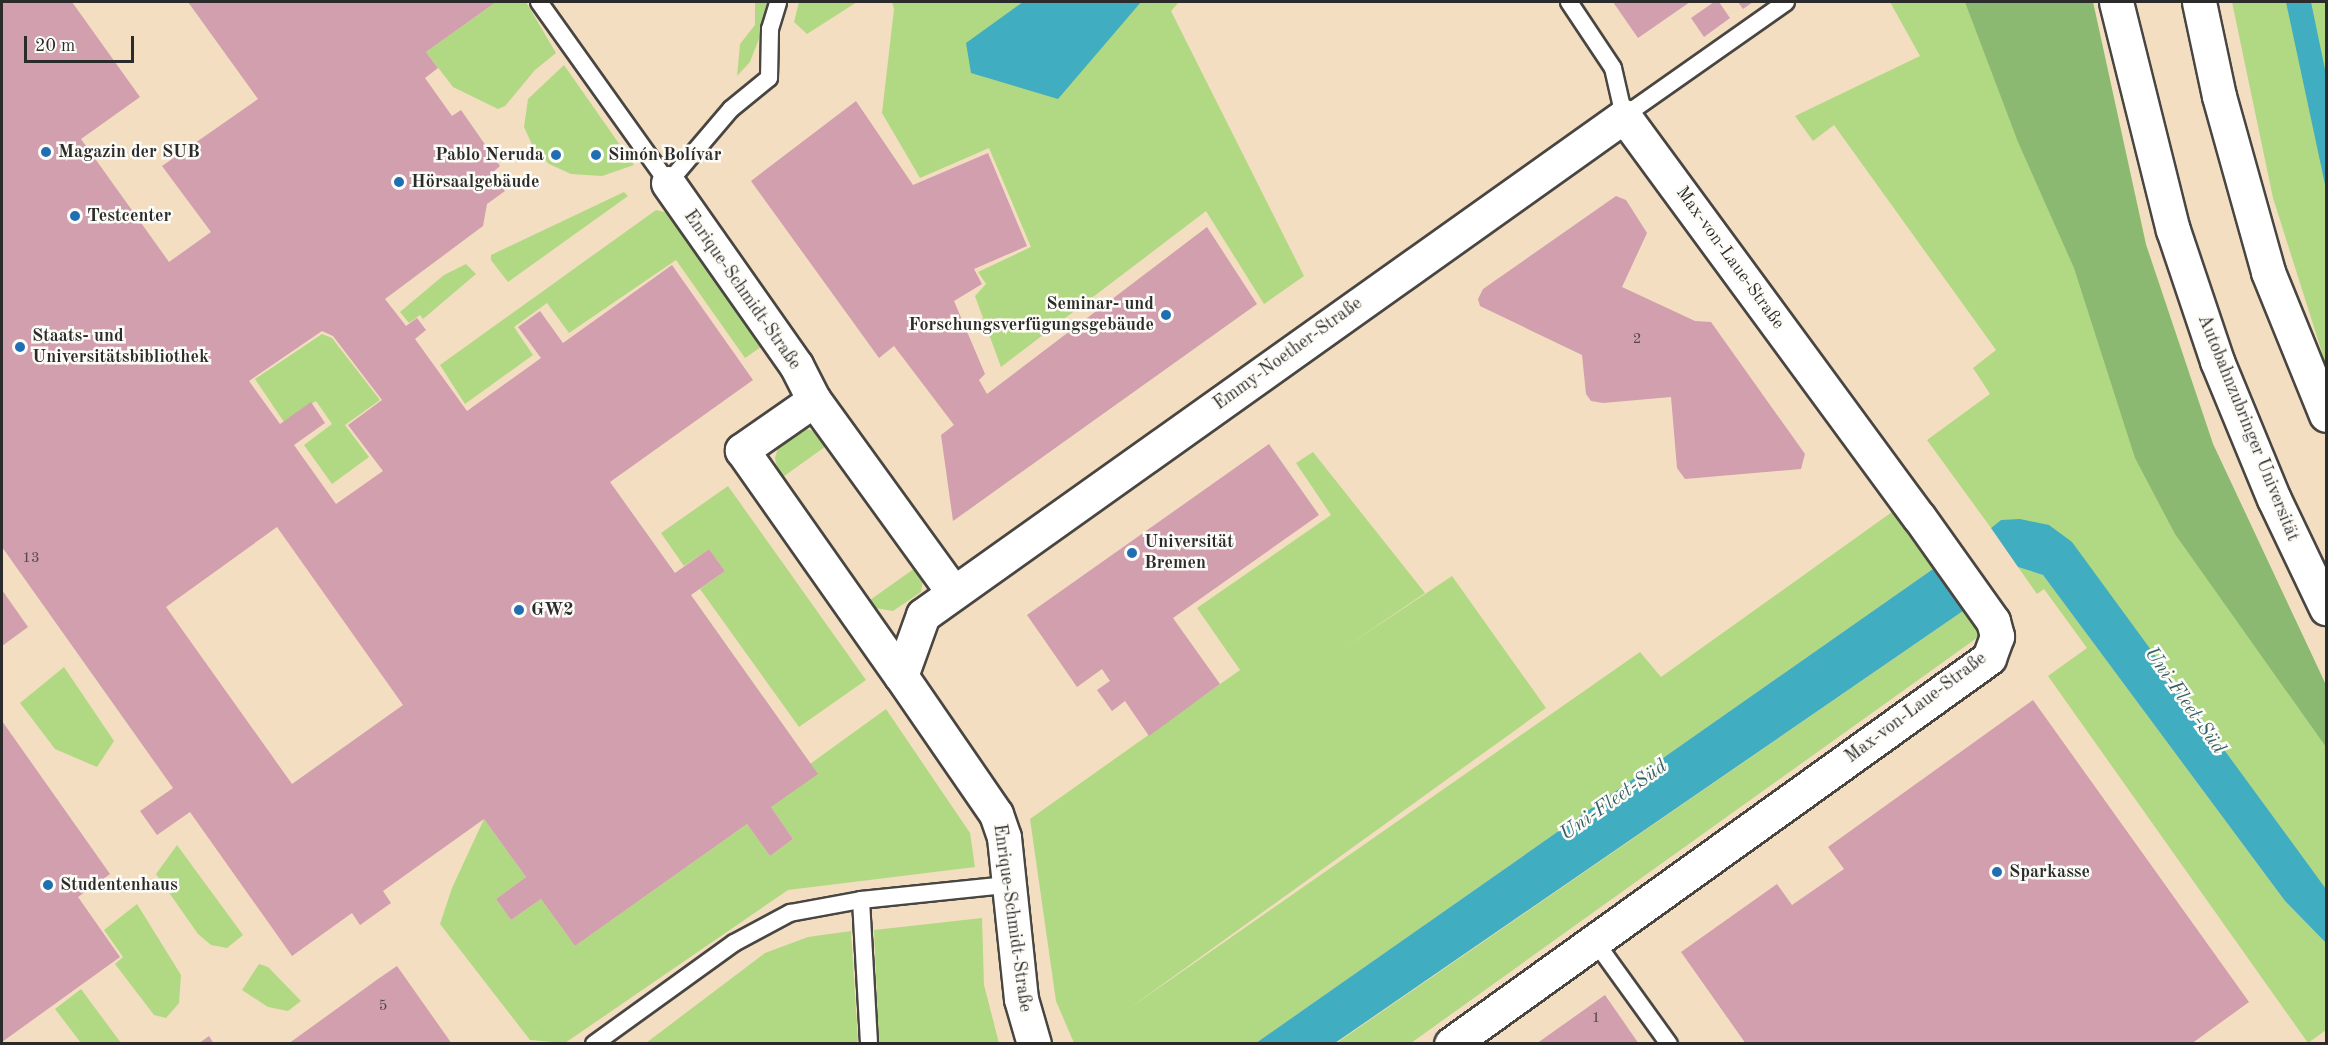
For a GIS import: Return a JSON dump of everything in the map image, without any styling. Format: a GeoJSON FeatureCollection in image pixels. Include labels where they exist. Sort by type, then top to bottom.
{"type":"FeatureCollection","features":[{"type":"Feature","properties":{"kind":"street","name":"Autobahnzubringer Universität"},"geometry":{"type":"LineString","coordinates":[[2116,2],[2173,230],[2217,361],[2274,499],[2326,608]]}},
{"type":"Feature","properties":{"kind":"street"},"geometry":{"type":"LineString","coordinates":[[2199,2],[2219,96],[2268,272],[2326,415]]}},
{"type":"Feature","properties":{"kind":"street","name":"Emmy-Noether-Straße"},"geometry":{"type":"LineString","coordinates":[[953,592],[1624,116]]}},
{"type":"Feature","properties":{"kind":"street","name":"Max-von-Laue-Straße"},"geometry":{"type":"LineString","coordinates":[[1451,1044],[1989,658],[1997,636],[1993,621],[1926,526],[1624,116]]}},
{"type":"Feature","properties":{"kind":"street","name":"Enrique-Schmidt-Straße"},"geometry":{"type":"LineString","coordinates":[[668,183],[796,366],[814,400],[953,592]]}},
{"type":"Feature","properties":{"kind":"street","name":"Enrique-Schmidt-Straße"},"geometry":{"type":"LineString","coordinates":[[814,400],[742,450],[996,814],[1004,837],[1007,885],[1022,999],[1034,1044]]}},
{"type":"Feature","properties":{"kind":"street"},"geometry":{"type":"LineString","coordinates":[[901,676],[923,615],[953,592]]}},
{"type":"Feature","properties":{"kind":"lane"},"geometry":{"type":"LineString","coordinates":[[539,2],[668,183],[731,109],[770,78],[770,28],[778,2]]}},
{"type":"Feature","properties":{"kind":"lane"},"geometry":{"type":"LineString","coordinates":[[1569,2],[1613,68],[1624,116],[1786,2]]}},
{"type":"Feature","properties":{"kind":"lane"},"geometry":{"type":"LineString","coordinates":[[594,1044],[734,943],[790,913],[861,900],[1007,885]]}},
{"type":"Feature","properties":{"kind":"lane"},"geometry":{"type":"LineString","coordinates":[[861,900],[869,1044]]}},
{"type":"Feature","properties":{"kind":"lane"},"geometry":{"type":"LineString","coordinates":[[1594,940],[1669,1044]]}},
{"type":"Feature","properties":{"kind":"green space"},"geometry":{"type":"Polygon","coordinates":[[[496,2],[526,2],[556,53],[535,70],[505,106],[498,109],[453,87],[426,52],[496,2]]]}},
{"type":"Feature","properties":{"kind":"green space"},"geometry":{"type":"Polygon","coordinates":[[[755,2],[771,2],[750,62],[737,76],[740,44],[755,25],[755,2]]]}},
{"type":"Feature","properties":{"kind":"green space"},"geometry":{"type":"Polygon","coordinates":[[[799,2],[857,2],[807,34],[794,22],[799,2]]]}},
{"type":"Feature","properties":{"kind":"green space"},"geometry":{"type":"Polygon","coordinates":[[[892,2],[1179,2],[1171,11],[1304,276],[1264,304],[1206,211],[1001,367],[975,296],[986,284],[978,272],[1031,247],[989,148],[920,178],[882,113],[894,9],[892,2]]]}},
{"type":"Feature","properties":{"kind":"green space"},"geometry":{"type":"Polygon","coordinates":[[[1890,2],[2093,2],[2146,244],[2213,444],[2326,685],[2326,889],[2271,819],[2001,520],[1991,528],[1927,440],[1990,394],[1973,368],[1996,350],[1834,125],[1813,141],[1795,116],[1920,56],[1890,2]]]}},
{"type":"Feature","properties":{"kind":"green space"},"geometry":{"type":"Polygon","coordinates":[[[1965,2],[2093,2],[2146,245],[2213,444],[2326,685],[2326,747],[2175,534],[2135,458],[2074,268],[2018,142],[1965,2]]]}},
{"type":"Feature","properties":{"kind":"green space"},"geometry":{"type":"Polygon","coordinates":[[[2232,2],[2326,2],[2326,365],[2273,198],[2232,2]]]}},
{"type":"Feature","properties":{"kind":"green space"},"geometry":{"type":"Polygon","coordinates":[[[564,65],[634,165],[602,176],[571,174],[549,164],[534,149],[524,127],[528,99],[564,65]]]}},
{"type":"Feature","properties":{"kind":"green space"},"geometry":{"type":"Polygon","coordinates":[[[624,192],[628,196],[508,282],[491,260],[491,255],[624,192]]]}},
{"type":"Feature","properties":{"kind":"green space"},"geometry":{"type":"Polygon","coordinates":[[[656,210],[672,214],[761,347],[745,358],[676,260],[569,333],[547,303],[514,327],[533,355],[465,404],[440,365],[656,210]]]}},
{"type":"Feature","properties":{"kind":"green space"},"geometry":{"type":"Polygon","coordinates":[[[466,264],[476,274],[423,319],[420,315],[409,323],[400,312],[444,275],[466,264]]]}},
{"type":"Feature","properties":{"kind":"green space"},"geometry":{"type":"Polygon","coordinates":[[[322,334],[332,338],[380,400],[345,425],[369,457],[332,484],[304,445],[332,424],[316,401],[284,422],[255,379],[322,334]]]}},
{"type":"Feature","properties":{"kind":"green space"},"geometry":{"type":"Polygon","coordinates":[[[800,428],[811,430],[829,444],[780,479],[775,458],[780,441],[800,428]]]}},
{"type":"Feature","properties":{"kind":"green space"},"geometry":{"type":"Polygon","coordinates":[[[1313,452],[1425,593],[1341,650],[1452,576],[1546,708],[1127,1010],[1640,652],[1661,677],[1892,512],[1933,569],[1256,1043],[1074,1043],[1056,1001],[1030,819],[1240,670],[1197,608],[1331,515],[1296,463],[1313,452]]]}},
{"type":"Feature","properties":{"kind":"green space"},"geometry":{"type":"Polygon","coordinates":[[[728,486],[866,680],[799,727],[700,589],[725,571],[709,549],[684,566],[661,533],[728,486]]]}},
{"type":"Feature","properties":{"kind":"green space"},"geometry":{"type":"Polygon","coordinates":[[[918,566],[924,574],[921,592],[893,611],[875,608],[870,600],[918,566]]]}},
{"type":"Feature","properties":{"kind":"green space"},"geometry":{"type":"Polygon","coordinates":[[[2018,567],[2043,575],[2285,901],[2326,943],[2326,1030],[2308,1043],[2048,676],[2087,648],[2044,589],[2037,594],[2018,567]]]}},
{"type":"Feature","properties":{"kind":"green space"},"geometry":{"type":"Polygon","coordinates":[[[1963,611],[1981,635],[1411,1043],[1335,1044],[1963,611]]]}},
{"type":"Feature","properties":{"kind":"green space"},"geometry":{"type":"Polygon","coordinates":[[[64,667],[114,741],[97,767],[55,749],[20,703],[64,667]]]}},
{"type":"Feature","properties":{"kind":"green space"},"geometry":{"type":"Polygon","coordinates":[[[886,709],[970,833],[975,867],[788,890],[565,1043],[530,1040],[440,924],[452,888],[484,819],[526,877],[496,899],[511,920],[541,899],[575,946],[747,824],[770,856],[793,839],[771,807],[810,764],[886,709]]]}},
{"type":"Feature","properties":{"kind":"green space"},"geometry":{"type":"Polygon","coordinates":[[[177,845],[243,935],[227,948],[211,945],[198,934],[156,874],[177,845]]]}},
{"type":"Feature","properties":{"kind":"green space"},"geometry":{"type":"Polygon","coordinates":[[[137,904],[181,975],[179,1003],[166,1018],[154,1015],[115,964],[123,957],[104,930],[137,904]]]}},
{"type":"Feature","properties":{"kind":"green space"},"geometry":{"type":"Polygon","coordinates":[[[982,918],[984,985],[999,1043],[879,1043],[874,930],[982,918]]]}},
{"type":"Feature","properties":{"kind":"green space"},"geometry":{"type":"Polygon","coordinates":[[[851,931],[858,1041],[854,1043],[646,1043],[765,953],[808,937],[851,931]]]}},
{"type":"Feature","properties":{"kind":"green space"},"geometry":{"type":"Polygon","coordinates":[[[259,964],[268,967],[301,1001],[288,1011],[268,1007],[242,990],[259,964]]]}},
{"type":"Feature","properties":{"kind":"green space"},"geometry":{"type":"Polygon","coordinates":[[[81,989],[121,1043],[81,1043],[55,1009],[81,989]]]}},
{"type":"Feature","properties":{"kind":"water"},"geometry":{"type":"Polygon","coordinates":[[[1023,2],[1141,2],[1058,99],[971,73],[966,43],[1023,2]]]}},
{"type":"Feature","properties":{"kind":"water"},"geometry":{"type":"Polygon","coordinates":[[[2286,2],[2311,2],[2326,74],[2326,189],[2286,2]]]}},
{"type":"Feature","properties":{"kind":"water","name":"Uni-Fleet-Süd"},"geometry":{"type":"Polygon","coordinates":[[[2020,519],[2049,525],[2072,542],[2326,889],[2326,943],[2285,901],[2043,575],[2018,567],[1991,528],[2001,520],[2020,519]]]}},
{"type":"Feature","properties":{"kind":"water","name":"Uni-Fleet-Süd"},"geometry":{"type":"Polygon","coordinates":[[[1933,569],[1963,611],[1335,1043],[1256,1043],[1933,569]]]}},
{"type":"Feature","properties":{"kind":"building","name":"GW2"},"geometry":{"type":"Polygon","coordinates":[[[2,2],[72,2],[140,97],[81,139],[169,262],[211,232],[162,166],[258,99],[188,2],[496,2],[426,52],[438,68],[425,78],[452,116],[461,110],[500,166],[492,173],[505,191],[487,204],[483,226],[385,299],[406,326],[417,318],[426,330],[415,339],[467,411],[541,358],[518,327],[540,311],[563,343],[672,265],[753,380],[610,482],[675,573],[709,549],[725,571],[691,595],[818,774],[771,807],[793,839],[770,856],[747,824],[575,946],[541,899],[511,920],[496,899],[526,877],[484,819],[383,891],[391,903],[360,925],[352,913],[292,956],[190,812],[157,835],[140,811],[173,788],[2,547],[2,2]],[[322,331],[249,381],[280,424],[311,402],[325,423],[294,445],[336,504],[383,471],[348,425],[382,400],[333,336],[322,331]],[[277,527],[166,607],[292,784],[403,705],[277,527]]]}},
{"type":"Feature","properties":{"kind":"building"},"geometry":{"type":"Polygon","coordinates":[[[1613,2],[1690,2],[1638,38],[1613,2]]]}},
{"type":"Feature","properties":{"kind":"building"},"geometry":{"type":"Polygon","coordinates":[[[1714,2],[1719,2],[1730,18],[1704,37],[1691,18],[1714,2]]]}},
{"type":"Feature","properties":{"kind":"building"},"geometry":{"type":"Polygon","coordinates":[[[1738,2],[1753,2],[1743,9],[1738,2]]]}},
{"type":"Feature","properties":{"kind":"building","name":"Seminar- und Forschungsverfügungsgebäude"},"geometry":{"type":"Polygon","coordinates":[[[856,101],[913,185],[988,153],[1027,246],[974,269],[982,284],[954,301],[985,374],[979,380],[987,394],[1207,227],[1257,304],[953,521],[941,435],[954,425],[894,346],[879,358],[751,181],[856,101]]]}},
{"type":"Feature","properties":{"kind":"building"},"geometry":{"type":"Polygon","coordinates":[[[1616,196],[1626,200],[1647,233],[1622,287],[1695,321],[1711,322],[1805,454],[1801,469],[1685,479],[1677,468],[1671,397],[1603,403],[1591,401],[1586,394],[1582,355],[1480,306],[1478,299],[1483,289],[1616,196]]]}},
{"type":"Feature","properties":{"kind":"building"},"geometry":{"type":"Polygon","coordinates":[[[1269,444],[1319,515],[1173,618],[1220,684],[1149,736],[1125,701],[1112,711],[1097,690],[1110,681],[1102,669],[1077,687],[1027,615],[1269,444]]]}},
{"type":"Feature","properties":{"kind":"building"},"geometry":{"type":"Polygon","coordinates":[[[2,590],[28,627],[2,646],[2,590]]]}},
{"type":"Feature","properties":{"kind":"building","name":"Sparkasse"},"geometry":{"type":"Polygon","coordinates":[[[2033,700],[2249,1002],[2191,1044],[1746,1044],[1681,952],[1777,884],[1792,905],[1844,869],[1828,847],[2033,700]]]}},
{"type":"Feature","properties":{"kind":"building","name":"Studentenhaus"},"geometry":{"type":"Polygon","coordinates":[[[2,721],[110,874],[78,897],[120,957],[2,1042],[2,721]]]}},
{"type":"Feature","properties":{"kind":"building"},"geometry":{"type":"Polygon","coordinates":[[[397,966],[452,1044],[288,1044],[378,979],[397,966]]]}},
{"type":"Feature","properties":{"kind":"building"},"geometry":{"type":"Polygon","coordinates":[[[1605,995],[1639,1044],[1536,1044],[1605,995]]]}},
{"type":"Feature","properties":{"kind":"building"},"geometry":{"type":"Polygon","coordinates":[[[209,1036],[214,1044],[198,1044],[209,1036]]]}},
{"type":"Feature","properties":{"kind":"place","name":"Magazin der SUB"},"geometry":{"type":"Point","coordinates":[46,152]}},
{"type":"Feature","properties":{"kind":"place","name":"Pablo Neruda"},"geometry":{"type":"Point","coordinates":[556,155]}},
{"type":"Feature","properties":{"kind":"place","name":"Simón Bolívar"},"geometry":{"type":"Point","coordinates":[596,155]}},
{"type":"Feature","properties":{"kind":"place","name":"Hörsaalgebäude"},"geometry":{"type":"Point","coordinates":[399,182]}},
{"type":"Feature","properties":{"kind":"place","name":"Testcenter"},"geometry":{"type":"Point","coordinates":[75,216]}},
{"type":"Feature","properties":{"kind":"place","name":"Seminar- und Forschungsverfügungsgebäude"},"geometry":{"type":"Point","coordinates":[1166,315]}},
{"type":"Feature","properties":{"kind":"place","name":"Staats- und Universitätsbibliothek"},"geometry":{"type":"Point","coordinates":[20,347]}},
{"type":"Feature","properties":{"kind":"place","name":"Universität Bremen"},"geometry":{"type":"Point","coordinates":[1132,553]}},
{"type":"Feature","properties":{"kind":"place","name":"GW2"},"geometry":{"type":"Point","coordinates":[519,610]}},
{"type":"Feature","properties":{"kind":"place","name":"Sparkasse"},"geometry":{"type":"Point","coordinates":[1997,872]}},
{"type":"Feature","properties":{"kind":"place","name":"Studentenhaus"},"geometry":{"type":"Point","coordinates":[48,885]}}]}
